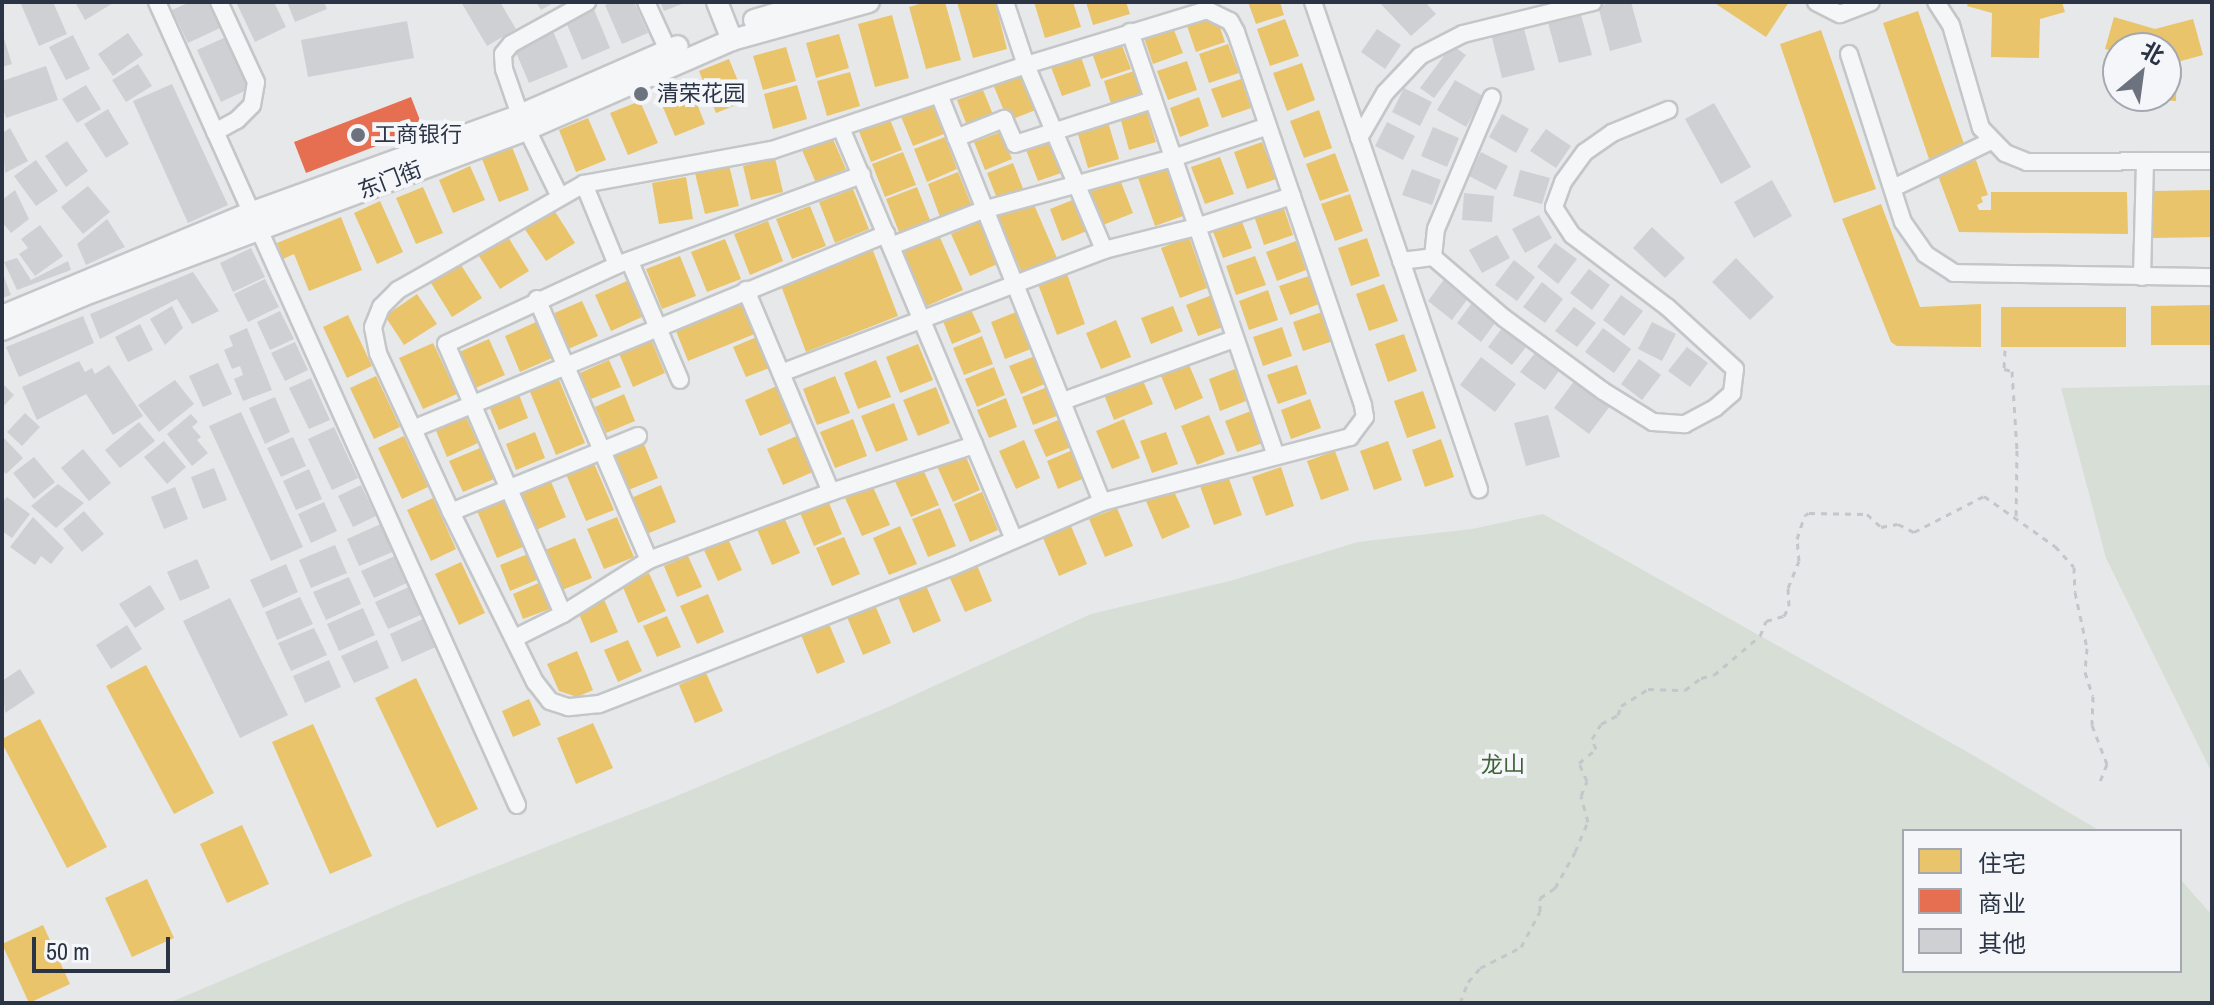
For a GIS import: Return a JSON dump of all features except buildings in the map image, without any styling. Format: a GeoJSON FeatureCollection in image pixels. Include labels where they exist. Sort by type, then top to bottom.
{"type":"FeatureCollection","features":[{"type":"Feature","properties":{"kind":"street"},"geometry":{"type":"LineString","coordinates":[[157,2],[517,805]]}},
{"type":"Feature","properties":{"kind":"street"},"geometry":{"type":"LineString","coordinates":[[215,132],[237,120],[252,105],[256,82],[219,2]]}},
{"type":"Feature","properties":{"kind":"street"},"geometry":{"type":"LineString","coordinates":[[559,195],[524,122],[504,69],[503,54],[511,44],[587,2]]}},
{"type":"Feature","properties":{"kind":"street"},"geometry":{"type":"LineString","coordinates":[[646,2],[671,56]]}},
{"type":"Feature","properties":{"kind":"street"},"geometry":{"type":"LineString","coordinates":[[717,2],[729,34]]}},
{"type":"Feature","properties":{"kind":"street","name":"东门街"},"geometry":{"type":"LineString","coordinates":[[2,316],[524,122],[671,56],[815,2]]}},
{"type":"Feature","properties":{"kind":"street","name":"东门街"},"geometry":{"type":"LineString","coordinates":[[729,34],[869,2]]}},
{"type":"Feature","properties":{"kind":"street"},"geometry":{"type":"LineString","coordinates":[[1005,2],[1026,65],[1104,250]]}},
{"type":"Feature","properties":{"kind":"street"},"geometry":{"type":"LineString","coordinates":[[1313,2],[1479,489]]}},
{"type":"Feature","properties":{"kind":"street"},"geometry":{"type":"LineString","coordinates":[[1359,138],[1385,93],[1420,56],[1463,34],[1593,2]]}},
{"type":"Feature","properties":{"kind":"street"},"geometry":{"type":"LineString","coordinates":[[1816,2],[1840,14],[1871,2]]}},
{"type":"Feature","properties":{"kind":"street"},"geometry":{"type":"LineString","coordinates":[[1936,2],[1951,25],[1981,128],[1991,141],[2027,162],[2212,161]]}},
{"type":"Feature","properties":{"kind":"street"},"geometry":{"type":"LineString","coordinates":[[1207,10],[1230,21],[1365,417],[1350,437],[1275,454],[1102,502],[599,704],[568,707],[550,701],[535,682],[451,512],[378,353],[373,327],[381,307],[398,290],[540,209],[559,195],[584,184],[772,150],[940,97],[1026,65],[1207,10]]}},
{"type":"Feature","properties":{"kind":"street"},"geometry":{"type":"LineString","coordinates":[[1130,32],[1275,454]]}},
{"type":"Feature","properties":{"kind":"street"},"geometry":{"type":"LineString","coordinates":[[1849,54],[1903,222],[1925,254],[1954,273],[2212,277]]}},
{"type":"Feature","properties":{"kind":"street"},"geometry":{"type":"LineString","coordinates":[[940,97],[1102,502]]}},
{"type":"Feature","properties":{"kind":"street"},"geometry":{"type":"LineString","coordinates":[[1433,257],[1436,229],[1492,97]]}},
{"type":"Feature","properties":{"kind":"street"},"geometry":{"type":"LineString","coordinates":[[956,138],[1004,119],[1015,144],[1153,100]]}},
{"type":"Feature","properties":{"kind":"street"},"geometry":{"type":"LineString","coordinates":[[1401,261],[1433,257],[1504,318],[1603,391],[1653,422],[1685,424],[1715,408],[1732,393],[1735,369],[1667,307],[1572,235],[1554,207],[1563,182],[1585,152],[1612,133],[1668,110]]}},
{"type":"Feature","properties":{"kind":"street"},"geometry":{"type":"LineString","coordinates":[[413,429],[746,290],[983,210],[1173,158],[1268,126]]}},
{"type":"Feature","properties":{"kind":"street"},"geometry":{"type":"LineString","coordinates":[[841,128],[1014,539]]}},
{"type":"Feature","properties":{"kind":"street"},"geometry":{"type":"LineString","coordinates":[[1893,188],[1991,141]]}},
{"type":"Feature","properties":{"kind":"street"},"geometry":{"type":"LineString","coordinates":[[2142,277],[2145,161]]}},
{"type":"Feature","properties":{"kind":"street"},"geometry":{"type":"LineString","coordinates":[[563,614],[446,344],[537,299],[623,264],[862,175]]}},
{"type":"Feature","properties":{"kind":"street"},"geometry":{"type":"LineString","coordinates":[[584,184],[657,327],[680,380]]}},
{"type":"Feature","properties":{"kind":"street"},"geometry":{"type":"LineString","coordinates":[[781,373],[1104,250],[1196,227],[1292,196]]}},
{"type":"Feature","properties":{"kind":"street","name":"东门街"},"geometry":{"type":"LineString","coordinates":[[2,330],[254,222]]}},
{"type":"Feature","properties":{"kind":"street"},"geometry":{"type":"LineString","coordinates":[[746,290],[831,492]]}},
{"type":"Feature","properties":{"kind":"street"},"geometry":{"type":"LineString","coordinates":[[537,299],[649,560]]}},
{"type":"Feature","properties":{"kind":"street"},"geometry":{"type":"LineString","coordinates":[[1063,401],[1234,339]]}},
{"type":"Feature","properties":{"kind":"street"},"geometry":{"type":"LineString","coordinates":[[451,512],[508,486],[638,436]]}},
{"type":"Feature","properties":{"kind":"street"},"geometry":{"type":"LineString","coordinates":[[515,638],[563,614],[649,560],[831,492],[974,445]]}},
{"type":"Feature","properties":{"kind":"path"},"geometry":{"type":"LineString","coordinates":[[2005,350],[2004,369],[2012,371],[2017,450],[2016,521]]}},
{"type":"Feature","properties":{"kind":"path"},"geometry":{"type":"LineString","coordinates":[[1460,1003],[1468,982],[1480,968],[1521,947],[1540,912],[1540,898],[1555,888],[1575,852],[1588,822],[1581,796],[1587,781],[1579,763],[1596,749],[1592,739],[1601,724],[1616,717],[1621,706],[1648,689],[1685,690],[1701,678],[1714,675],[1760,636],[1766,621],[1784,616],[1789,606],[1788,588],[1797,569],[1797,539],[1805,515],[1840,512],[1867,514],[1881,527],[1898,524],[1914,532],[1984,496],[2016,521],[2045,538],[2074,567],[2075,592],[2087,648],[2085,672],[2093,696],[2092,725],[2107,764],[2100,781]]}},
{"type":"Feature","properties":{"kind":"green space"},"geometry":{"type":"Polygon","coordinates":[[[2212,385],[2212,773],[2106,558],[2061,388],[2212,385]]]}},
{"type":"Feature","properties":{"kind":"green space","name":"龙山"},"geometry":{"type":"Polygon","coordinates":[[[1543,514],[1971,754],[2097,829],[1902,829],[1902,973],[2182,973],[2182,881],[2212,915],[2212,1003],[169,1003],[406,902],[672,798],[886,708],[1091,614],[1230,581],[1358,542],[1472,529],[1543,514]]]}},
{"type":"Feature","properties":{"kind":"place","name":"清荣花园"},"geometry":{"type":"Point","coordinates":[641,94]}},
{"type":"Feature","properties":{"kind":"place","name":"工商银行"},"geometry":{"type":"Point","coordinates":[358,135]}}]}
